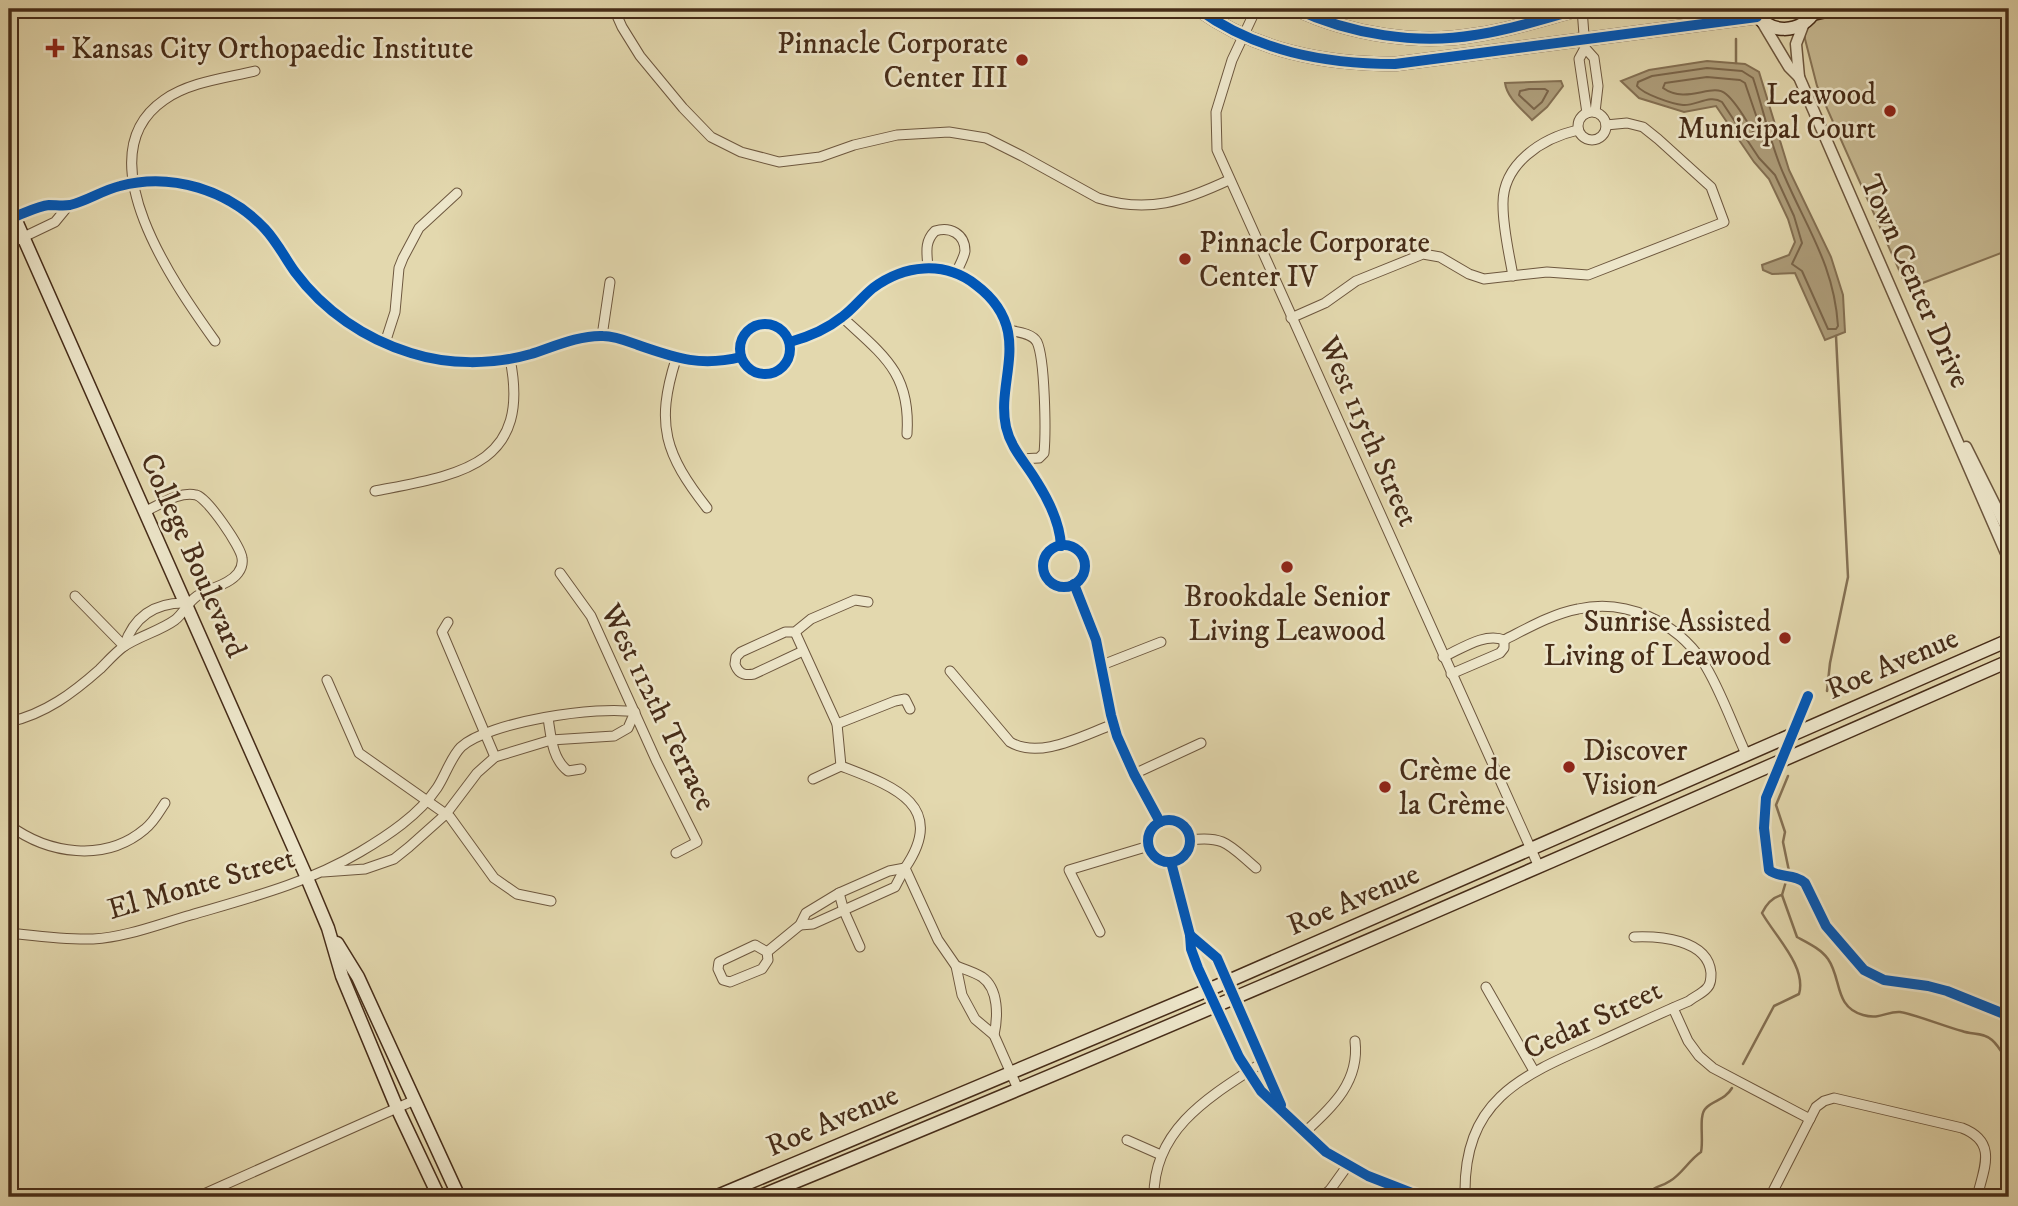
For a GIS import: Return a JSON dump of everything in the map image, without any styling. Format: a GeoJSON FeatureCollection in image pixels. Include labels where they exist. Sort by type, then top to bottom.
{"type":"FeatureCollection","features":[{"type":"Feature","properties":{"kind":"main road"},"geometry":{"type":"LineString","coordinates":[[1198,9],[1242,37],[1280,51],[1354,64],[1395,65],[1585,44],[1757,16],[1780,29],[1792,29],[1811,15],[1835,9]]}},
{"type":"Feature","properties":{"kind":"main road"},"geometry":{"type":"LineString","coordinates":[[1296,9],[1316,18],[1353,28],[1426,39],[1474,36],[1581,9]]}},
{"type":"Feature","properties":{"kind":"main road","name":"College Boulevard"},"geometry":{"type":"LineString","coordinates":[[11,214],[146,511],[307,878],[328,928],[342,976],[397,1108],[439,1197]]}},
{"type":"Feature","properties":{"kind":"main road","name":"Roe Avenue"},"geometry":{"type":"LineString","coordinates":[[715,1197],[1229,981],[2009,640]]}},
{"type":"Feature","properties":{"kind":"main road","name":"Roe Avenue"},"geometry":{"type":"LineString","coordinates":[[758,1197],[1539,867],[2009,661]]}},
{"type":"Feature","properties":{"kind":"main road"},"geometry":{"type":"LineString","coordinates":[[1723,786],[1742,764],[1746,754]]}},
{"type":"Feature","properties":{"kind":"main road","name":"College Boulevard"},"geometry":{"type":"LineString","coordinates":[[328,928],[358,976],[460,1197]]}},
{"type":"Feature","properties":{"kind":"street"},"geometry":{"type":"LineString","coordinates":[[614,9],[640,55],[683,108],[712,137],[741,152],[779,162],[820,157],[854,145],[897,135],[949,132],[986,138],[1098,198],[1112,202],[1161,206],[1196,196],[1229,180]]}},
{"type":"Feature","properties":{"kind":"street","name":"West 115th Street"},"geometry":{"type":"LineString","coordinates":[[1256,9],[1232,60],[1216,112],[1217,150],[1539,867]]}},
{"type":"Feature","properties":{"kind":"street"},"geometry":{"type":"LineString","coordinates":[[1577,130],[1580,118],[1591,112],[1598,86],[1594,58],[1585,44],[1581,9]]}},
{"type":"Feature","properties":{"kind":"street","name":"Town Center Drive"},"geometry":{"type":"LineString","coordinates":[[1811,15],[1796,44],[1800,77],[2009,560]]}},
{"type":"Feature","properties":{"kind":"street","name":"Town Center Drive"},"geometry":{"type":"LineString","coordinates":[[1757,16],[1789,67],[1800,77]]}},
{"type":"Feature","properties":{"kind":"street"},"geometry":{"type":"LineString","coordinates":[[1585,44],[1579,59],[1591,112]]}},
{"type":"Feature","properties":{"kind":"street"},"geometry":{"type":"LineString","coordinates":[[215,341],[163,261],[153,240],[133,183],[133,141],[138,127],[157,106],[178,92],[255,71]]}},
{"type":"Feature","properties":{"kind":"street"},"geometry":{"type":"LineString","coordinates":[[1577,130],[1583,138],[1592,141],[1604,134],[1606,125],[1602,117],[1591,112]]}},
{"type":"Feature","properties":{"kind":"street"},"geometry":{"type":"LineString","coordinates":[[1291,318],[1325,303],[1356,281],[1423,254],[1440,257],[1469,274],[1484,279],[1547,272],[1588,275],[1724,222],[1712,187],[1658,139],[1643,127],[1627,123],[1606,125]]}},
{"type":"Feature","properties":{"kind":"street"},"geometry":{"type":"LineString","coordinates":[[1513,276],[1503,203],[1507,181],[1520,162],[1538,144],[1577,130]]}},
{"type":"Feature","properties":{"kind":"street"},"geometry":{"type":"LineString","coordinates":[[11,214],[46,205],[69,205],[133,183],[178,182],[215,194],[237,206],[267,231],[296,273],[333,312],[348,324],[409,352],[442,360],[474,362],[510,359],[576,340],[602,336],[619,339],[676,359],[703,363],[741,357]]}},
{"type":"Feature","properties":{"kind":"street"},"geometry":{"type":"LineString","coordinates":[[385,343],[395,312],[399,268],[403,258],[419,228],[457,193]]}},
{"type":"Feature","properties":{"kind":"street"},"geometry":{"type":"LineString","coordinates":[[9,244],[55,222],[69,205]]}},
{"type":"Feature","properties":{"kind":"street"},"geometry":{"type":"LineString","coordinates":[[928,268],[928,240],[935,231],[951,229],[958,233],[964,243],[965,253],[956,273]]}},
{"type":"Feature","properties":{"kind":"street"},"geometry":{"type":"LineString","coordinates":[[790,342],[820,330],[842,317],[872,289],[906,270],[941,269],[973,282],[1000,310],[1007,330],[1010,362],[1005,418],[1012,446],[1037,481],[1049,505],[1060,532],[1061,545]]}},
{"type":"Feature","properties":{"kind":"street"},"geometry":{"type":"LineString","coordinates":[[602,336],[610,282]]}},
{"type":"Feature","properties":{"kind":"street"},"geometry":{"type":"LineString","coordinates":[[842,317],[884,356],[902,384],[907,403],[907,434]]}},
{"type":"Feature","properties":{"kind":"street"},"geometry":{"type":"LineString","coordinates":[[763,324],[780,328],[790,342],[789,358],[772,374],[756,373],[749,369],[741,357],[742,337],[755,326],[763,324]]}},
{"type":"Feature","properties":{"kind":"street"},"geometry":{"type":"LineString","coordinates":[[1007,330],[1031,336],[1037,342],[1043,386],[1044,453],[1039,458],[1020,459]]}},
{"type":"Feature","properties":{"kind":"street"},"geometry":{"type":"LineString","coordinates":[[374,491],[436,480],[463,471],[496,448],[511,419],[514,403],[510,359]]}},
{"type":"Feature","properties":{"kind":"street"},"geometry":{"type":"LineString","coordinates":[[676,359],[666,394],[664,420],[677,467],[707,508]]}},
{"type":"Feature","properties":{"kind":"street","name":"Town Center Drive"},"geometry":{"type":"LineString","coordinates":[[1953,427],[1974,460],[2009,533]]}},
{"type":"Feature","properties":{"kind":"street"},"geometry":{"type":"LineString","coordinates":[[9,722],[42,711],[74,692],[124,646],[176,619],[187,603],[233,579],[241,570],[242,557],[237,544],[204,498],[181,495],[146,511]]}},
{"type":"Feature","properties":{"kind":"street"},"geometry":{"type":"LineString","coordinates":[[1061,545],[1077,550],[1084,561],[1083,574],[1068,587],[1054,585],[1045,575],[1043,568],[1046,554],[1061,545]]}},
{"type":"Feature","properties":{"kind":"street","name":"West 112th Terrace"},"geometry":{"type":"LineString","coordinates":[[560,573],[591,616],[656,760],[697,842],[676,853]]}},
{"type":"Feature","properties":{"kind":"street"},"geometry":{"type":"LineString","coordinates":[[1074,584],[1092,626],[1114,724],[1134,774],[1160,822]]}},
{"type":"Feature","properties":{"kind":"street"},"geometry":{"type":"LineString","coordinates":[[75,596],[124,646]]}},
{"type":"Feature","properties":{"kind":"street"},"geometry":{"type":"LineString","coordinates":[[803,651],[754,674],[746,676],[737,669],[736,657],[741,652],[785,632],[795,632],[811,619],[855,600],[868,602]]}},
{"type":"Feature","properties":{"kind":"street"},"geometry":{"type":"LineString","coordinates":[[124,646],[129,630],[137,621],[169,602],[187,603]]}},
{"type":"Feature","properties":{"kind":"street"},"geometry":{"type":"LineString","coordinates":[[1504,640],[1578,608],[1626,608],[1647,615],[1689,643],[1705,665],[1746,754]]}},
{"type":"Feature","properties":{"kind":"street"},"geometry":{"type":"LineString","coordinates":[[448,622],[442,632],[495,757]]}},
{"type":"Feature","properties":{"kind":"street"},"geometry":{"type":"LineString","coordinates":[[795,632],[837,724],[841,766]]}},
{"type":"Feature","properties":{"kind":"street"},"geometry":{"type":"LineString","coordinates":[[1443,657],[1486,638],[1496,636],[1504,640]]}},
{"type":"Feature","properties":{"kind":"street"},"geometry":{"type":"LineString","coordinates":[[1451,674],[1500,653],[1504,648],[1504,640]]}},
{"type":"Feature","properties":{"kind":"street"},"geometry":{"type":"LineString","coordinates":[[1102,665],[1161,642]]}},
{"type":"Feature","properties":{"kind":"street"},"geometry":{"type":"LineString","coordinates":[[950,671],[1010,742],[1017,746],[1029,749],[1046,748],[1114,724]]}},
{"type":"Feature","properties":{"kind":"street"},"geometry":{"type":"LineString","coordinates":[[327,680],[359,752],[446,814],[494,878],[517,894],[551,901]]}},
{"type":"Feature","properties":{"kind":"street"},"geometry":{"type":"LineString","coordinates":[[837,724],[895,701],[905,699],[910,709]]}},
{"type":"Feature","properties":{"kind":"street","name":"El Monte Street"},"geometry":{"type":"LineString","coordinates":[[9,933],[74,939],[123,934],[307,878],[323,872],[386,835],[427,801],[461,747],[485,734],[511,724],[548,718],[617,709],[635,712],[628,728],[614,736],[551,740],[495,757],[477,773],[446,814],[394,859],[365,869],[323,872]]}},
{"type":"Feature","properties":{"kind":"street"},"geometry":{"type":"LineString","coordinates":[[548,718],[551,740],[563,768],[572,772],[581,769]]}},
{"type":"Feature","properties":{"kind":"street"},"geometry":{"type":"LineString","coordinates":[[1134,774],[1201,743]]}},
{"type":"Feature","properties":{"kind":"street"},"geometry":{"type":"LineString","coordinates":[[800,925],[813,924],[895,887],[916,853],[920,839],[917,816],[911,803],[893,787],[841,766],[813,779]]}},
{"type":"Feature","properties":{"kind":"street"},"geometry":{"type":"LineString","coordinates":[[9,825],[30,839],[48,846],[79,851],[98,850],[132,838],[153,821],[165,803]]}},
{"type":"Feature","properties":{"kind":"street"},"geometry":{"type":"LineString","coordinates":[[1170,820],[1187,830],[1190,840],[1183,856],[1171,862],[1158,858],[1149,846],[1150,832],[1160,822],[1170,820]]}},
{"type":"Feature","properties":{"kind":"street"},"geometry":{"type":"LineString","coordinates":[[1190,840],[1210,837],[1220,839],[1255,868]]}},
{"type":"Feature","properties":{"kind":"street"},"geometry":{"type":"LineString","coordinates":[[1100,932],[1069,870],[1149,846]]}},
{"type":"Feature","properties":{"kind":"street"},"geometry":{"type":"LineString","coordinates":[[1171,862],[1190,935],[1191,949],[1239,1057],[1261,1091],[1326,1152],[1385,1183],[1422,1197]]}},
{"type":"Feature","properties":{"kind":"street"},"geometry":{"type":"LineString","coordinates":[[767,952],[800,925],[806,912],[839,892],[889,871],[905,868]]}},
{"type":"Feature","properties":{"kind":"street"},"geometry":{"type":"LineString","coordinates":[[905,868],[938,940],[956,966],[962,995],[975,1019],[994,1035],[1018,1089]]}},
{"type":"Feature","properties":{"kind":"street"},"geometry":{"type":"LineString","coordinates":[[839,892],[844,911],[860,947]]}},
{"type":"Feature","properties":{"kind":"street"},"geometry":{"type":"LineString","coordinates":[[1190,935],[1217,958],[1285,1114]]}},
{"type":"Feature","properties":{"kind":"street","name":"Cedar Street"},"geometry":{"type":"LineString","coordinates":[[1465,1197],[1464,1178],[1469,1150],[1482,1120],[1501,1095],[1534,1071],[1689,1001],[1707,989],[1712,978],[1710,966],[1698,950],[1672,939],[1634,937]]}},
{"type":"Feature","properties":{"kind":"street"},"geometry":{"type":"LineString","coordinates":[[755,944],[767,952],[768,960],[762,969],[730,982],[723,980],[718,969],[719,962],[755,944]]}},
{"type":"Feature","properties":{"kind":"street"},"geometry":{"type":"LineString","coordinates":[[956,966],[987,981],[997,1004],[994,1035]]}},
{"type":"Feature","properties":{"kind":"street"},"geometry":{"type":"LineString","coordinates":[[1486,987],[1534,1071]]}},
{"type":"Feature","properties":{"kind":"street"},"geometry":{"type":"LineString","coordinates":[[1673,1008],[1688,1041],[1699,1056],[1713,1068],[1810,1119]]}},
{"type":"Feature","properties":{"kind":"street"},"geometry":{"type":"LineString","coordinates":[[1304,1133],[1333,1106],[1351,1080],[1356,1052],[1355,1041]]}},
{"type":"Feature","properties":{"kind":"street"},"geometry":{"type":"LineString","coordinates":[[1154,1197],[1161,1155],[1186,1117],[1200,1103],[1263,1062]]}},
{"type":"Feature","properties":{"kind":"street"},"geometry":{"type":"LineString","coordinates":[[1770,1197],[1816,1107],[1834,1098],[1975,1133],[1986,1152],[1977,1197]]}},
{"type":"Feature","properties":{"kind":"street"},"geometry":{"type":"LineString","coordinates":[[197,1197],[415,1100]]}},
{"type":"Feature","properties":{"kind":"street"},"geometry":{"type":"LineString","coordinates":[[1127,1140],[1161,1155]]}},
{"type":"Feature","properties":{"kind":"street"},"geometry":{"type":"LineString","coordinates":[[1322,1197],[1330,1191],[1348,1165]]}},
{"type":"Feature","properties":{"kind":"shaded area"},"geometry":{"type":"Polygon","coordinates":[[[1874,9],[2009,9],[2009,250],[1912,287],[1904,281],[1817,86],[1805,39],[1804,26],[1809,19],[1874,9]]]}},
{"type":"Feature","properties":{"kind":"water"},"geometry":{"type":"Polygon","coordinates":[[[1707,61],[1745,64],[1759,72],[1789,170],[1831,257],[1843,295],[1845,332],[1825,340],[1795,273],[1772,274],[1763,270],[1762,265],[1789,255],[1795,242],[1788,219],[1769,179],[1754,162],[1716,106],[1684,112],[1639,98],[1621,81],[1649,70],[1707,61]]]}},
{"type":"Feature","properties":{"kind":"water"},"geometry":{"type":"Polygon","coordinates":[[[1561,81],[1563,86],[1547,107],[1532,120],[1512,98],[1505,83],[1561,81]]]}},
{"type":"Feature","properties":{"kind":"waterway"},"geometry":{"type":"LineString","coordinates":[[1736,39],[1736,63]]}},
{"type":"Feature","properties":{"kind":"waterway"},"geometry":{"type":"LineString","coordinates":[[1827,691],[1830,663],[1848,577],[1836,336]]}},
{"type":"Feature","properties":{"kind":"waterway"},"geometry":{"type":"LineString","coordinates":[[1788,776],[1776,805],[1785,832],[1783,842],[1789,871],[1782,895],[1797,937],[1818,949],[1828,959],[1847,1006],[1863,1015],[1900,1012],[1989,1037],[2008,1062]]}},
{"type":"Feature","properties":{"kind":"waterway"},"geometry":{"type":"LineString","coordinates":[[1743,1064],[1774,1006],[1799,994],[1800,984],[1794,963],[1762,913],[1770,902],[1782,895]]}},
{"type":"Feature","properties":{"kind":"waterway"},"geometry":{"type":"LineString","coordinates":[[1646,1197],[1655,1188],[1674,1178],[1701,1152],[1704,1111],[1732,1088]]}},
{"type":"Feature","properties":{"kind":"cycle path"},"geometry":{"type":"LineString","coordinates":[[1198,9],[1243,35],[1292,52],[1342,61],[1395,64],[1757,17]]}},
{"type":"Feature","properties":{"kind":"cycle path"},"geometry":{"type":"LineString","coordinates":[[1296,9],[1361,31],[1430,39],[1488,33],[1580,9]]}},
{"type":"Feature","properties":{"kind":"cycle path"},"geometry":{"type":"LineString","coordinates":[[14,217],[49,205],[76,203],[107,190],[139,182],[179,183],[217,195],[251,215],[269,234],[306,286],[332,311],[362,332],[411,353],[440,360],[486,362],[516,358],[575,339],[603,336],[688,360],[713,361],[741,357]]}},
{"type":"Feature","properties":{"kind":"cycle path"},"geometry":{"type":"LineString","coordinates":[[790,342],[830,325],[873,288],[911,270],[938,269],[964,277],[976,285],[1004,318],[1009,344],[1004,403],[1006,427],[1015,449],[1050,505],[1059,529],[1061,546]]}},
{"type":"Feature","properties":{"kind":"cycle path"},"geometry":{"type":"LineString","coordinates":[[765,324],[783,331],[790,349],[783,367],[765,374],[747,367],[740,349],[747,331],[765,324]]}},
{"type":"Feature","properties":{"kind":"cycle path"},"geometry":{"type":"LineString","coordinates":[[1064,545],[1079,551],[1085,566],[1079,581],[1064,587],[1049,581],[1043,566],[1049,551],[1064,545]]}},
{"type":"Feature","properties":{"kind":"cycle path"},"geometry":{"type":"LineString","coordinates":[[1074,584],[1096,640],[1117,736],[1160,822]]}},
{"type":"Feature","properties":{"kind":"cycle path"},"geometry":{"type":"LineString","coordinates":[[1808,696],[1766,798],[1764,828],[1769,870],[1805,883],[1826,926],[1864,970],[1884,980],[1947,991],[2009,1016]]}},
{"type":"Feature","properties":{"kind":"cycle path"},"geometry":{"type":"LineString","coordinates":[[1169,820],[1184,826],[1190,841],[1184,856],[1169,862],[1154,856],[1148,841],[1154,826],[1169,820]]}},
{"type":"Feature","properties":{"kind":"cycle path"},"geometry":{"type":"LineString","coordinates":[[1171,862],[1198,968],[1239,1057],[1261,1091],[1326,1152],[1368,1176],[1422,1197]]}},
{"type":"Feature","properties":{"kind":"cycle path"},"geometry":{"type":"LineString","coordinates":[[1190,935],[1217,958],[1281,1105]]}},
{"type":"Feature","properties":{"kind":"place","name":"Kansas City Orthopaedic Institute"},"geometry":{"type":"Point","coordinates":[55,48]}},
{"type":"Feature","properties":{"kind":"place","name":"Pinnacle Corporate Center III"},"geometry":{"type":"Point","coordinates":[1022,60]}},
{"type":"Feature","properties":{"kind":"place","name":"Leawood Municipal Court"},"geometry":{"type":"Point","coordinates":[1890,111]}},
{"type":"Feature","properties":{"kind":"place","name":"Pinnacle Corporate Center IV"},"geometry":{"type":"Point","coordinates":[1185,259]}},
{"type":"Feature","properties":{"kind":"place","name":"Brookdale Senior Living Leawood"},"geometry":{"type":"Point","coordinates":[1287,567]}},
{"type":"Feature","properties":{"kind":"place","name":"Sunrise Assisted Living of Leawood"},"geometry":{"type":"Point","coordinates":[1785,638]}},
{"type":"Feature","properties":{"kind":"place","name":"Discover Vision"},"geometry":{"type":"Point","coordinates":[1569,767]}},
{"type":"Feature","properties":{"kind":"place","name":"Crème de la Crème"},"geometry":{"type":"Point","coordinates":[1385,787]}}]}
